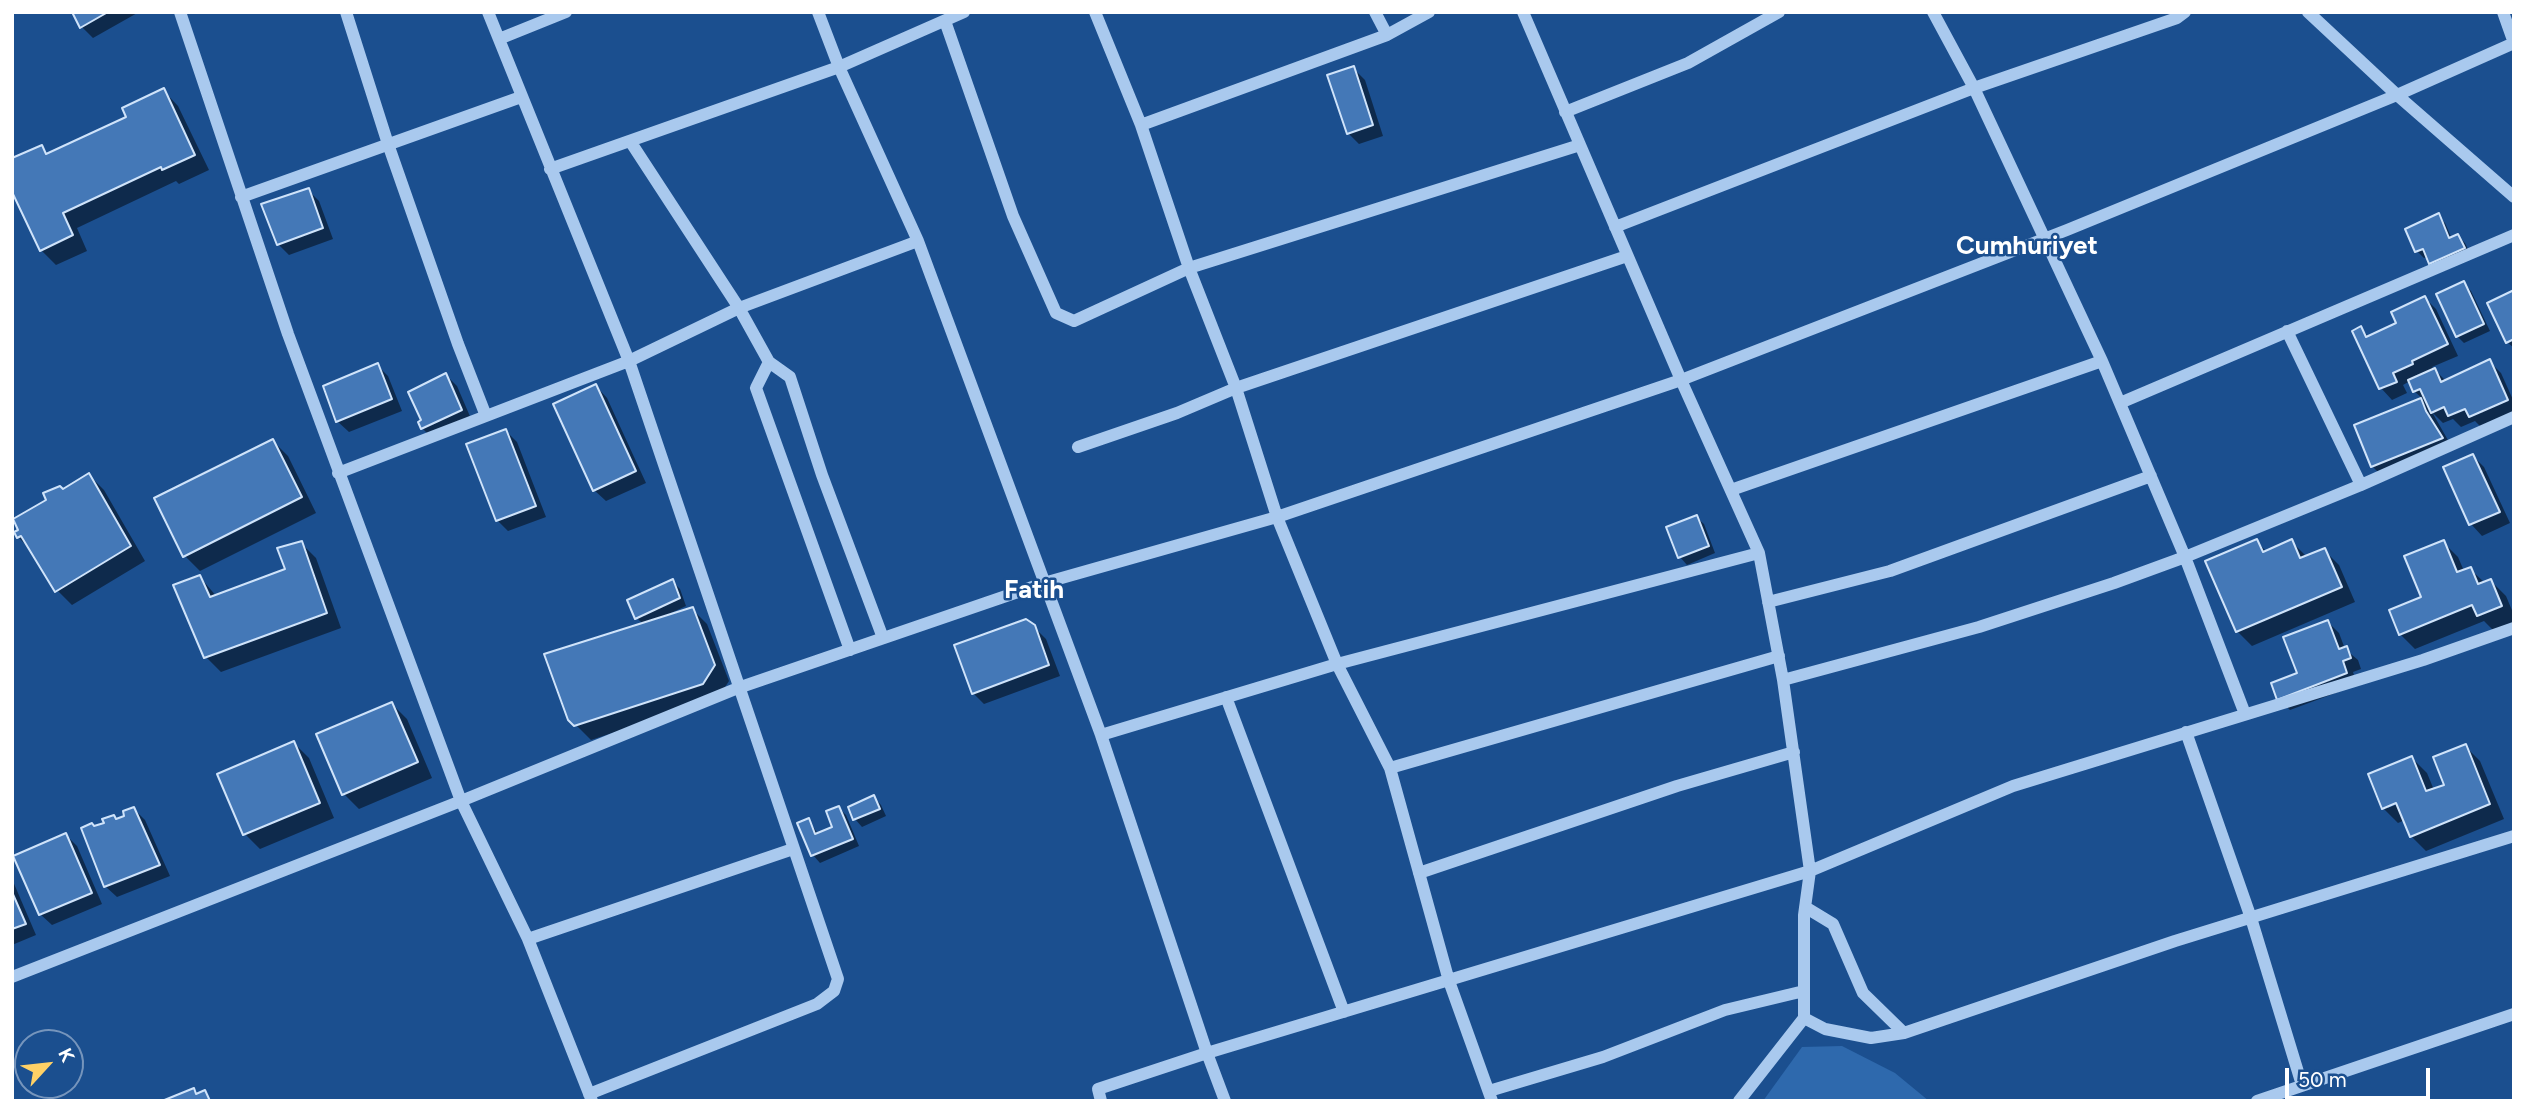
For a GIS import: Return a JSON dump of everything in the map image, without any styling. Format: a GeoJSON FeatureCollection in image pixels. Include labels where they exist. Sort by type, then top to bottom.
{"type":"FeatureCollection","features":[{"type":"Feature","properties":{"kind":"street"},"geometry":{"type":"LineString","coordinates":[[180,12],[241,197],[338,473],[461,801],[528,939],[591,1097],[817,1004],[834,991],[838,979],[629,361],[488,12]]}},
{"type":"Feature","properties":{"kind":"street"},"geometry":{"type":"LineString","coordinates":[[346,12],[388,144],[486,416]]}},
{"type":"Feature","properties":{"kind":"street"},"geometry":{"type":"LineString","coordinates":[[818,12],[839,67],[918,241],[1101,735],[1225,1101]]}},
{"type":"Feature","properties":{"kind":"street"},"geometry":{"type":"LineString","coordinates":[[550,169],[839,67],[964,12]]}},
{"type":"Feature","properties":{"kind":"street"},"geometry":{"type":"LineString","coordinates":[[1095,12],[1141,125],[1189,268],[1236,388],[1277,517],[1336,664],[1390,768],[1449,981],[1490,1096],[1725,1010],[1804,991]]}},
{"type":"Feature","properties":{"kind":"street"},"geometry":{"type":"LineString","coordinates":[[1375,12],[1387,35]]}},
{"type":"Feature","properties":{"kind":"street"},"geometry":{"type":"LineString","coordinates":[[1141,125],[1387,35],[1430,12]]}},
{"type":"Feature","properties":{"kind":"street"},"geometry":{"type":"LineString","coordinates":[[1522,12],[1759,553],[1783,680],[1810,871],[1805,906],[1804,1018],[1739,1101]]}},
{"type":"Feature","properties":{"kind":"street"},"geometry":{"type":"LineString","coordinates":[[1566,112],[1688,63],[1779,12]]}},
{"type":"Feature","properties":{"kind":"street"},"geometry":{"type":"LineString","coordinates":[[1933,12],[1974,88],[2102,361],[2185,557],[2245,714]]}},
{"type":"Feature","properties":{"kind":"street"},"geometry":{"type":"LineString","coordinates":[[1615,227],[1974,88],[2177,18],[2185,12]]}},
{"type":"Feature","properties":{"kind":"street"},"geometry":{"type":"LineString","coordinates":[[2308,12],[2397,95],[2514,197]]}},
{"type":"Feature","properties":{"kind":"street"},"geometry":{"type":"LineString","coordinates":[[12,977],[461,801],[738,688],[1044,583],[1277,517],[1681,380],[2044,240],[2397,95],[2514,43],[2503,12]]}},
{"type":"Feature","properties":{"kind":"street"},"geometry":{"type":"LineString","coordinates":[[499,39],[561,13]]}},
{"type":"Feature","properties":{"kind":"street"},"geometry":{"type":"LineString","coordinates":[[946,21],[1013,216],[1056,313],[1074,321],[1189,268],[1580,145]]}},
{"type":"Feature","properties":{"kind":"street"},"geometry":{"type":"LineString","coordinates":[[241,197],[521,97]]}},
{"type":"Feature","properties":{"kind":"street"},"geometry":{"type":"LineString","coordinates":[[630,141],[739,309],[769,362],[790,377],[822,475],[883,638]]}},
{"type":"Feature","properties":{"kind":"street"},"geometry":{"type":"LineString","coordinates":[[2120,403],[2514,234]]}},
{"type":"Feature","properties":{"kind":"street"},"geometry":{"type":"LineString","coordinates":[[338,473],[629,361],[739,309],[918,241]]}},
{"type":"Feature","properties":{"kind":"street"},"geometry":{"type":"LineString","coordinates":[[1078,447],[1177,413],[1236,388],[1628,256]]}},
{"type":"Feature","properties":{"kind":"street"},"geometry":{"type":"LineString","coordinates":[[2287,331],[2361,485]]}},
{"type":"Feature","properties":{"kind":"street"},"geometry":{"type":"LineString","coordinates":[[1731,491],[2102,361]]}},
{"type":"Feature","properties":{"kind":"street"},"geometry":{"type":"LineString","coordinates":[[769,362],[756,388],[850,650]]}},
{"type":"Feature","properties":{"kind":"street"},"geometry":{"type":"LineString","coordinates":[[1783,680],[1979,627],[2185,557],[2361,485],[2514,416]]}},
{"type":"Feature","properties":{"kind":"street"},"geometry":{"type":"LineString","coordinates":[[1768,602],[1890,570],[2151,476]]}},
{"type":"Feature","properties":{"kind":"street"},"geometry":{"type":"LineString","coordinates":[[1101,735],[1336,664],[1759,553]]}},
{"type":"Feature","properties":{"kind":"street"},"geometry":{"type":"LineString","coordinates":[[1101,1101],[1098,1089],[1207,1053],[1810,871],[2013,786],[2423,660],[2514,628]]}},
{"type":"Feature","properties":{"kind":"street"},"geometry":{"type":"LineString","coordinates":[[1390,768],[1779,656]]}},
{"type":"Feature","properties":{"kind":"street"},"geometry":{"type":"LineString","coordinates":[[1226,697],[1343,1012]]}},
{"type":"Feature","properties":{"kind":"street"},"geometry":{"type":"LineString","coordinates":[[2186,732],[2251,918],[2302,1085]]}},
{"type":"Feature","properties":{"kind":"street"},"geometry":{"type":"LineString","coordinates":[[1419,873],[1676,786],[1794,752]]}},
{"type":"Feature","properties":{"kind":"street"},"geometry":{"type":"LineString","coordinates":[[1804,1018],[1825,1029],[1871,1038],[1904,1033],[2251,918],[2514,836]]}},
{"type":"Feature","properties":{"kind":"street"},"geometry":{"type":"LineString","coordinates":[[528,939],[793,849]]}},
{"type":"Feature","properties":{"kind":"street"},"geometry":{"type":"LineString","coordinates":[[1805,906],[1833,924],[1863,993],[1904,1033]]}},
{"type":"Feature","properties":{"kind":"street"},"geometry":{"type":"LineString","coordinates":[[2257,1101],[2514,1014]]}},
{"type":"Feature","properties":{"kind":"shaded area"},"geometry":{"type":"Polygon","coordinates":[[[1842,1046],[1895,1073],[1929,1101],[1763,1101],[1802,1047],[1842,1046]]]}},
{"type":"Feature","properties":{"kind":"building"},"geometry":{"type":"Polygon","coordinates":[[[72,12],[108,12],[80,28],[72,12]]]}},
{"type":"Feature","properties":{"kind":"building"},"geometry":{"type":"Polygon","coordinates":[[[1354,66],[1373,125],[1347,134],[1327,75],[1354,66]]]}},
{"type":"Feature","properties":{"kind":"building"},"geometry":{"type":"Polygon","coordinates":[[[164,88],[195,155],[162,170],[161,167],[63,213],[73,235],[40,251],[12,192],[12,158],[42,145],[46,154],[126,117],[122,108],[164,88]]]}},
{"type":"Feature","properties":{"kind":"building"},"geometry":{"type":"Polygon","coordinates":[[[309,188],[323,228],[277,245],[261,204],[309,188]]]}},
{"type":"Feature","properties":{"kind":"building"},"geometry":{"type":"Polygon","coordinates":[[[2439,213],[2449,238],[2458,234],[2465,248],[2429,264],[2423,249],[2415,252],[2405,229],[2439,213]]]}},
{"type":"Feature","properties":{"kind":"building"},"geometry":{"type":"Polygon","coordinates":[[[2464,281],[2484,324],[2456,337],[2436,294],[2464,281]]]}},
{"type":"Feature","properties":{"kind":"building"},"geometry":{"type":"Polygon","coordinates":[[[2514,290],[2514,339],[2506,343],[2487,303],[2514,290]]]}},
{"type":"Feature","properties":{"kind":"building"},"geometry":{"type":"Polygon","coordinates":[[[2425,296],[2448,344],[2393,373],[2397,382],[2379,389],[2352,331],[2361,326],[2366,337],[2396,323],[2391,312],[2425,296]]]}},
{"type":"Feature","properties":{"kind":"building"},"geometry":{"type":"Polygon","coordinates":[[[2490,359],[2508,400],[2469,417],[2465,409],[2448,416],[2444,407],[2431,413],[2420,389],[2413,392],[2408,380],[2435,368],[2441,382],[2490,359]]]}},
{"type":"Feature","properties":{"kind":"building"},"geometry":{"type":"Polygon","coordinates":[[[378,363],[392,399],[336,422],[323,386],[378,363]]]}},
{"type":"Feature","properties":{"kind":"building"},"geometry":{"type":"Polygon","coordinates":[[[446,373],[462,410],[421,429],[418,422],[421,420],[408,392],[446,373]]]}},
{"type":"Feature","properties":{"kind":"building"},"geometry":{"type":"Polygon","coordinates":[[[596,384],[636,471],[593,491],[553,404],[596,384]]]}},
{"type":"Feature","properties":{"kind":"building"},"geometry":{"type":"Polygon","coordinates":[[[2421,398],[2443,438],[2371,467],[2354,425],[2421,398]]]}},
{"type":"Feature","properties":{"kind":"building"},"geometry":{"type":"Polygon","coordinates":[[[506,429],[536,506],[496,521],[466,444],[506,429]]]}},
{"type":"Feature","properties":{"kind":"building"},"geometry":{"type":"Polygon","coordinates":[[[273,439],[302,497],[183,557],[154,498],[273,439]]]}},
{"type":"Feature","properties":{"kind":"building"},"geometry":{"type":"Polygon","coordinates":[[[2473,454],[2500,512],[2469,525],[2443,467],[2473,454]]]}},
{"type":"Feature","properties":{"kind":"building"},"geometry":{"type":"Polygon","coordinates":[[[89,473],[131,546],[55,592],[21,536],[17,538],[14,532],[18,530],[13,519],[46,500],[43,493],[60,486],[63,489],[89,473]]]}},
{"type":"Feature","properties":{"kind":"building"},"geometry":{"type":"Polygon","coordinates":[[[1697,515],[1709,546],[1678,558],[1666,527],[1697,515]]]}},
{"type":"Feature","properties":{"kind":"building"},"geometry":{"type":"Polygon","coordinates":[[[2257,539],[2263,552],[2292,539],[2300,558],[2325,548],[2342,587],[2236,632],[2205,561],[2257,539]]]}},
{"type":"Feature","properties":{"kind":"building"},"geometry":{"type":"Polygon","coordinates":[[[2444,540],[2457,572],[2471,567],[2478,584],[2491,579],[2502,606],[2477,616],[2472,605],[2399,635],[2389,610],[2421,597],[2404,556],[2444,540]]]}},
{"type":"Feature","properties":{"kind":"building"},"geometry":{"type":"Polygon","coordinates":[[[302,541],[327,613],[204,658],[173,585],[200,575],[210,597],[285,569],[277,548],[302,541]]]}},
{"type":"Feature","properties":{"kind":"building"},"geometry":{"type":"Polygon","coordinates":[[[673,579],[680,598],[635,619],[627,600],[673,579]]]}},
{"type":"Feature","properties":{"kind":"building"},"geometry":{"type":"Polygon","coordinates":[[[693,607],[715,665],[703,684],[574,726],[568,720],[544,654],[693,607]]]}},
{"type":"Feature","properties":{"kind":"building"},"geometry":{"type":"Polygon","coordinates":[[[1026,619],[1035,625],[1049,665],[972,694],[954,645],[1026,619]]]}},
{"type":"Feature","properties":{"kind":"building"},"geometry":{"type":"Polygon","coordinates":[[[2328,620],[2339,649],[2347,646],[2351,658],[2343,661],[2347,673],[2277,700],[2271,683],[2297,673],[2283,637],[2328,620]]]}},
{"type":"Feature","properties":{"kind":"building"},"geometry":{"type":"Polygon","coordinates":[[[392,702],[418,762],[342,795],[316,734],[392,702]]]}},
{"type":"Feature","properties":{"kind":"building"},"geometry":{"type":"Polygon","coordinates":[[[294,741],[320,803],[243,835],[217,774],[294,741]]]}},
{"type":"Feature","properties":{"kind":"building"},"geometry":{"type":"Polygon","coordinates":[[[2466,744],[2490,804],[2410,837],[2396,803],[2382,809],[2368,774],[2412,756],[2426,791],[2444,785],[2433,757],[2466,744]]]}},
{"type":"Feature","properties":{"kind":"building"},"geometry":{"type":"Polygon","coordinates":[[[874,795],[880,809],[853,820],[848,807],[874,795]]]}},
{"type":"Feature","properties":{"kind":"building"},"geometry":{"type":"Polygon","coordinates":[[[839,806],[853,839],[811,856],[797,823],[809,818],[815,834],[832,827],[826,811],[839,806]]]}},
{"type":"Feature","properties":{"kind":"building"},"geometry":{"type":"Polygon","coordinates":[[[134,807],[160,865],[104,887],[81,828],[92,823],[94,826],[104,823],[102,819],[114,815],[116,819],[124,816],[123,811],[134,807]]]}},
{"type":"Feature","properties":{"kind":"building"},"geometry":{"type":"Polygon","coordinates":[[[66,833],[92,893],[39,915],[13,856],[66,833]]]}},
{"type":"Feature","properties":{"kind":"building"},"geometry":{"type":"Polygon","coordinates":[[[12,892],[26,924],[12,929],[12,892]]]}},
{"type":"Feature","properties":{"kind":"building"},"geometry":{"type":"Polygon","coordinates":[[[194,1088],[196,1094],[205,1090],[210,1101],[162,1101],[194,1088]]]}},
{"type":"Feature","properties":{"kind":"district","name":"Cumhuriyet"},"geometry":{"type":"Point","coordinates":[2027,246]}},
{"type":"Feature","properties":{"kind":"district","name":"Fatih"},"geometry":{"type":"Point","coordinates":[1034,590]}}]}
